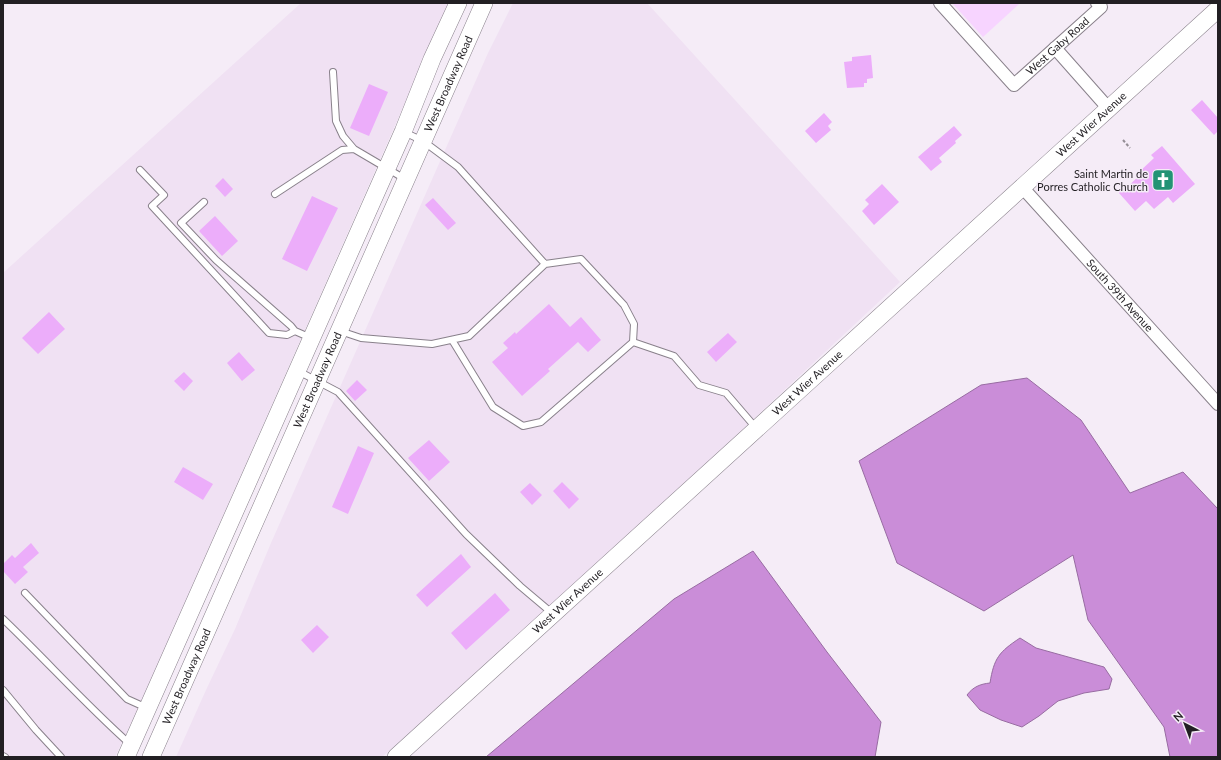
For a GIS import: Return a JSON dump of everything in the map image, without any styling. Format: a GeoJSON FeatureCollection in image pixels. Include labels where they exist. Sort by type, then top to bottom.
{"type":"FeatureCollection","features":[{"type":"Feature","properties":{"kind":"main road","name":"West Broadway Road"},"geometry":{"type":"LineString","coordinates":[[129,751],[149,709],[311,338],[403,132],[432,59],[458,3]]}},
{"type":"Feature","properties":{"kind":"main road","name":"West Broadway Road"},"geometry":{"type":"LineString","coordinates":[[151,756],[318,382],[484,3]]}},
{"type":"Feature","properties":{"kind":"main road","name":"West Wier Avenue"},"geometry":{"type":"LineString","coordinates":[[396,757],[1218,9]]}},
{"type":"Feature","properties":{"kind":"main road"},"geometry":{"type":"LineString","coordinates":[[194,606],[214,615]]}},
{"type":"Feature","properties":{"kind":"main road"},"geometry":{"type":"LineString","coordinates":[[129,751],[151,756]]}},
{"type":"Feature","properties":{"kind":"street","name":"West Gaby Road"},"geometry":{"type":"LineString","coordinates":[[940,3],[1014,85],[1099,5]]}},
{"type":"Feature","properties":{"kind":"street"},"geometry":{"type":"LineString","coordinates":[[1055,48],[1109,109]]}},
{"type":"Feature","properties":{"kind":"street","name":"South 39th Avenue"},"geometry":{"type":"LineString","coordinates":[[1022,187],[1218,404]]}},
{"type":"Feature","properties":{"kind":"lane"},"geometry":{"type":"LineString","coordinates":[[333,72],[336,121],[343,136],[354,149],[406,179]]}},
{"type":"Feature","properties":{"kind":"lane"},"geometry":{"type":"LineString","coordinates":[[403,132],[423,141],[458,167],[545,264]]}},
{"type":"Feature","properties":{"kind":"lane"},"geometry":{"type":"LineString","coordinates":[[275,194],[342,150],[354,149]]}},
{"type":"Feature","properties":{"kind":"lane"},"geometry":{"type":"LineString","coordinates":[[140,170],[164,195],[152,206],[269,333],[287,335],[295,332]]}},
{"type":"Feature","properties":{"kind":"lane"},"geometry":{"type":"LineString","coordinates":[[204,202],[181,223],[216,260],[291,326],[295,332],[311,338]]}},
{"type":"Feature","properties":{"kind":"lane"},"geometry":{"type":"LineString","coordinates":[[340,331],[362,338],[432,344],[469,336],[545,264],[581,259],[624,306],[634,324],[633,342],[541,422],[523,426],[493,407],[452,340]]}},
{"type":"Feature","properties":{"kind":"lane"},"geometry":{"type":"LineString","coordinates":[[633,342],[674,356],[699,385],[726,393],[757,429]]}},
{"type":"Feature","properties":{"kind":"lane"},"geometry":{"type":"LineString","coordinates":[[297,371],[338,392],[466,534],[520,586],[554,614]]}},
{"type":"Feature","properties":{"kind":"lane"},"geometry":{"type":"LineString","coordinates":[[25,593],[128,699],[149,709]]}},
{"type":"Feature","properties":{"kind":"lane"},"geometry":{"type":"LineString","coordinates":[[3,619],[38,652],[112,728],[129,751]]}},
{"type":"Feature","properties":{"kind":"lane"},"geometry":{"type":"LineString","coordinates":[[3,690],[36,730],[61,757]]}},
{"type":"Feature","properties":{"kind":"path"},"geometry":{"type":"LineString","coordinates":[[1123,140],[1130,148]]}},
{"type":"Feature","properties":{"kind":"shaded area"},"geometry":{"type":"Polygon","coordinates":[[[301,3],[449,3],[141,702],[115,757],[3,757],[3,273],[301,3]]]}},
{"type":"Feature","properties":{"kind":"shaded area"},"geometry":{"type":"Polygon","coordinates":[[[513,3],[647,3],[900,282],[623,541],[382,757],[176,757],[235,629],[271,543],[488,53],[513,3]]]}},
{"type":"Feature","properties":{"kind":"shaded area"},"geometry":{"type":"Polygon","coordinates":[[[952,3],[1017,3],[1019,4],[983,37],[952,3]]]}},
{"type":"Feature","properties":{"kind":"shaded area"},"geometry":{"type":"Polygon","coordinates":[[[1027,378],[1081,420],[1130,493],[1183,472],[1218,509],[1218,757],[1170,757],[1164,727],[1088,620],[1073,555],[984,611],[897,563],[859,461],[981,385],[1027,378]]]}},
{"type":"Feature","properties":{"kind":"shaded area"},"geometry":{"type":"Polygon","coordinates":[[[753,551],[827,652],[881,722],[875,757],[486,757],[674,599],[753,551]]]}},
{"type":"Feature","properties":{"kind":"shaded area"},"geometry":{"type":"Polygon","coordinates":[[[1020,638],[1036,648],[1104,667],[1112,679],[1109,689],[1084,693],[1058,701],[1022,727],[1001,720],[980,710],[967,695],[977,686],[990,683],[993,667],[999,656],[1007,647],[1020,638]]]}},
{"type":"Feature","properties":{"kind":"building"},"geometry":{"type":"Polygon","coordinates":[[[871,55],[873,78],[867,79],[867,83],[864,83],[864,87],[847,88],[844,62],[852,61],[852,57],[871,55]]]}},
{"type":"Feature","properties":{"kind":"building"},"geometry":{"type":"Polygon","coordinates":[[[369,84],[388,92],[369,136],[350,128],[369,84]]]}},
{"type":"Feature","properties":{"kind":"building"},"geometry":{"type":"Polygon","coordinates":[[[1202,100],[1218,118],[1218,131],[1214,135],[1191,110],[1202,100]]]}},
{"type":"Feature","properties":{"kind":"building"},"geometry":{"type":"Polygon","coordinates":[[[824,113],[832,122],[828,126],[831,130],[816,143],[805,131],[824,113]]]}},
{"type":"Feature","properties":{"kind":"building"},"geometry":{"type":"Polygon","coordinates":[[[954,126],[962,135],[955,141],[956,143],[939,158],[942,162],[931,171],[918,157],[954,126]]]}},
{"type":"Feature","properties":{"kind":"building","name":"Saint Martin de Porres Catholic Church"},"geometry":{"type":"Polygon","coordinates":[[[1162,146],[1195,184],[1173,203],[1168,197],[1154,209],[1146,201],[1135,211],[1119,193],[1124,187],[1125,189],[1139,176],[1137,174],[1154,158],[1151,155],[1162,146]]]}},
{"type":"Feature","properties":{"kind":"building"},"geometry":{"type":"Polygon","coordinates":[[[223,178],[233,189],[225,197],[215,186],[223,178]]]}},
{"type":"Feature","properties":{"kind":"building"},"geometry":{"type":"Polygon","coordinates":[[[882,184],[899,202],[874,225],[862,211],[869,204],[865,200],[882,184]]]}},
{"type":"Feature","properties":{"kind":"building"},"geometry":{"type":"Polygon","coordinates":[[[312,196],[338,208],[307,271],[282,259],[312,196]]]}},
{"type":"Feature","properties":{"kind":"building"},"geometry":{"type":"Polygon","coordinates":[[[433,198],[456,223],[448,230],[425,205],[433,198]]]}},
{"type":"Feature","properties":{"kind":"building"},"geometry":{"type":"Polygon","coordinates":[[[215,216],[238,241],[222,256],[199,231],[215,216]]]}},
{"type":"Feature","properties":{"kind":"building"},"geometry":{"type":"Polygon","coordinates":[[[549,304],[570,327],[581,317],[601,340],[588,352],[578,342],[548,369],[550,371],[522,396],[492,362],[508,348],[503,343],[515,332],[516,334],[549,304]]]}},
{"type":"Feature","properties":{"kind":"building"},"geometry":{"type":"Polygon","coordinates":[[[49,312],[65,329],[38,354],[22,338],[49,312]]]}},
{"type":"Feature","properties":{"kind":"building"},"geometry":{"type":"Polygon","coordinates":[[[728,333],[737,342],[716,362],[707,352],[728,333]]]}},
{"type":"Feature","properties":{"kind":"building"},"geometry":{"type":"Polygon","coordinates":[[[239,352],[255,370],[242,381],[227,363],[239,352]]]}},
{"type":"Feature","properties":{"kind":"building"},"geometry":{"type":"Polygon","coordinates":[[[184,372],[193,381],[184,391],[174,381],[184,372]]]}},
{"type":"Feature","properties":{"kind":"building"},"geometry":{"type":"Polygon","coordinates":[[[357,380],[367,390],[355,401],[346,391],[357,380]]]}},
{"type":"Feature","properties":{"kind":"building"},"geometry":{"type":"Polygon","coordinates":[[[429,440],[450,462],[429,481],[408,458],[429,440]]]}},
{"type":"Feature","properties":{"kind":"building"},"geometry":{"type":"Polygon","coordinates":[[[358,446],[374,453],[348,514],[332,507],[358,446]]]}},
{"type":"Feature","properties":{"kind":"building"},"geometry":{"type":"Polygon","coordinates":[[[183,467],[213,484],[203,500],[174,482],[183,467]]]}},
{"type":"Feature","properties":{"kind":"building"},"geometry":{"type":"Polygon","coordinates":[[[562,482],[579,499],[569,509],[553,491],[562,482]]]}},
{"type":"Feature","properties":{"kind":"building"},"geometry":{"type":"Polygon","coordinates":[[[530,483],[542,495],[532,505],[520,492],[530,483]]]}},
{"type":"Feature","properties":{"kind":"building"},"geometry":{"type":"Polygon","coordinates":[[[31,543],[39,553],[23,567],[28,572],[15,584],[3,571],[3,564],[12,555],[15,558],[31,543]]]}},
{"type":"Feature","properties":{"kind":"building"},"geometry":{"type":"Polygon","coordinates":[[[461,554],[471,567],[427,607],[416,595],[461,554]]]}},
{"type":"Feature","properties":{"kind":"building"},"geometry":{"type":"Polygon","coordinates":[[[495,593],[510,610],[466,650],[451,633],[495,593]]]}},
{"type":"Feature","properties":{"kind":"building"},"geometry":{"type":"Polygon","coordinates":[[[317,625],[329,637],[313,653],[301,640],[317,625]]]}},
{"type":"Feature","properties":{"kind":"place","name":"Saint Martin de Porres Catholic Church"},"geometry":{"type":"Point","coordinates":[1163,180]}}]}
